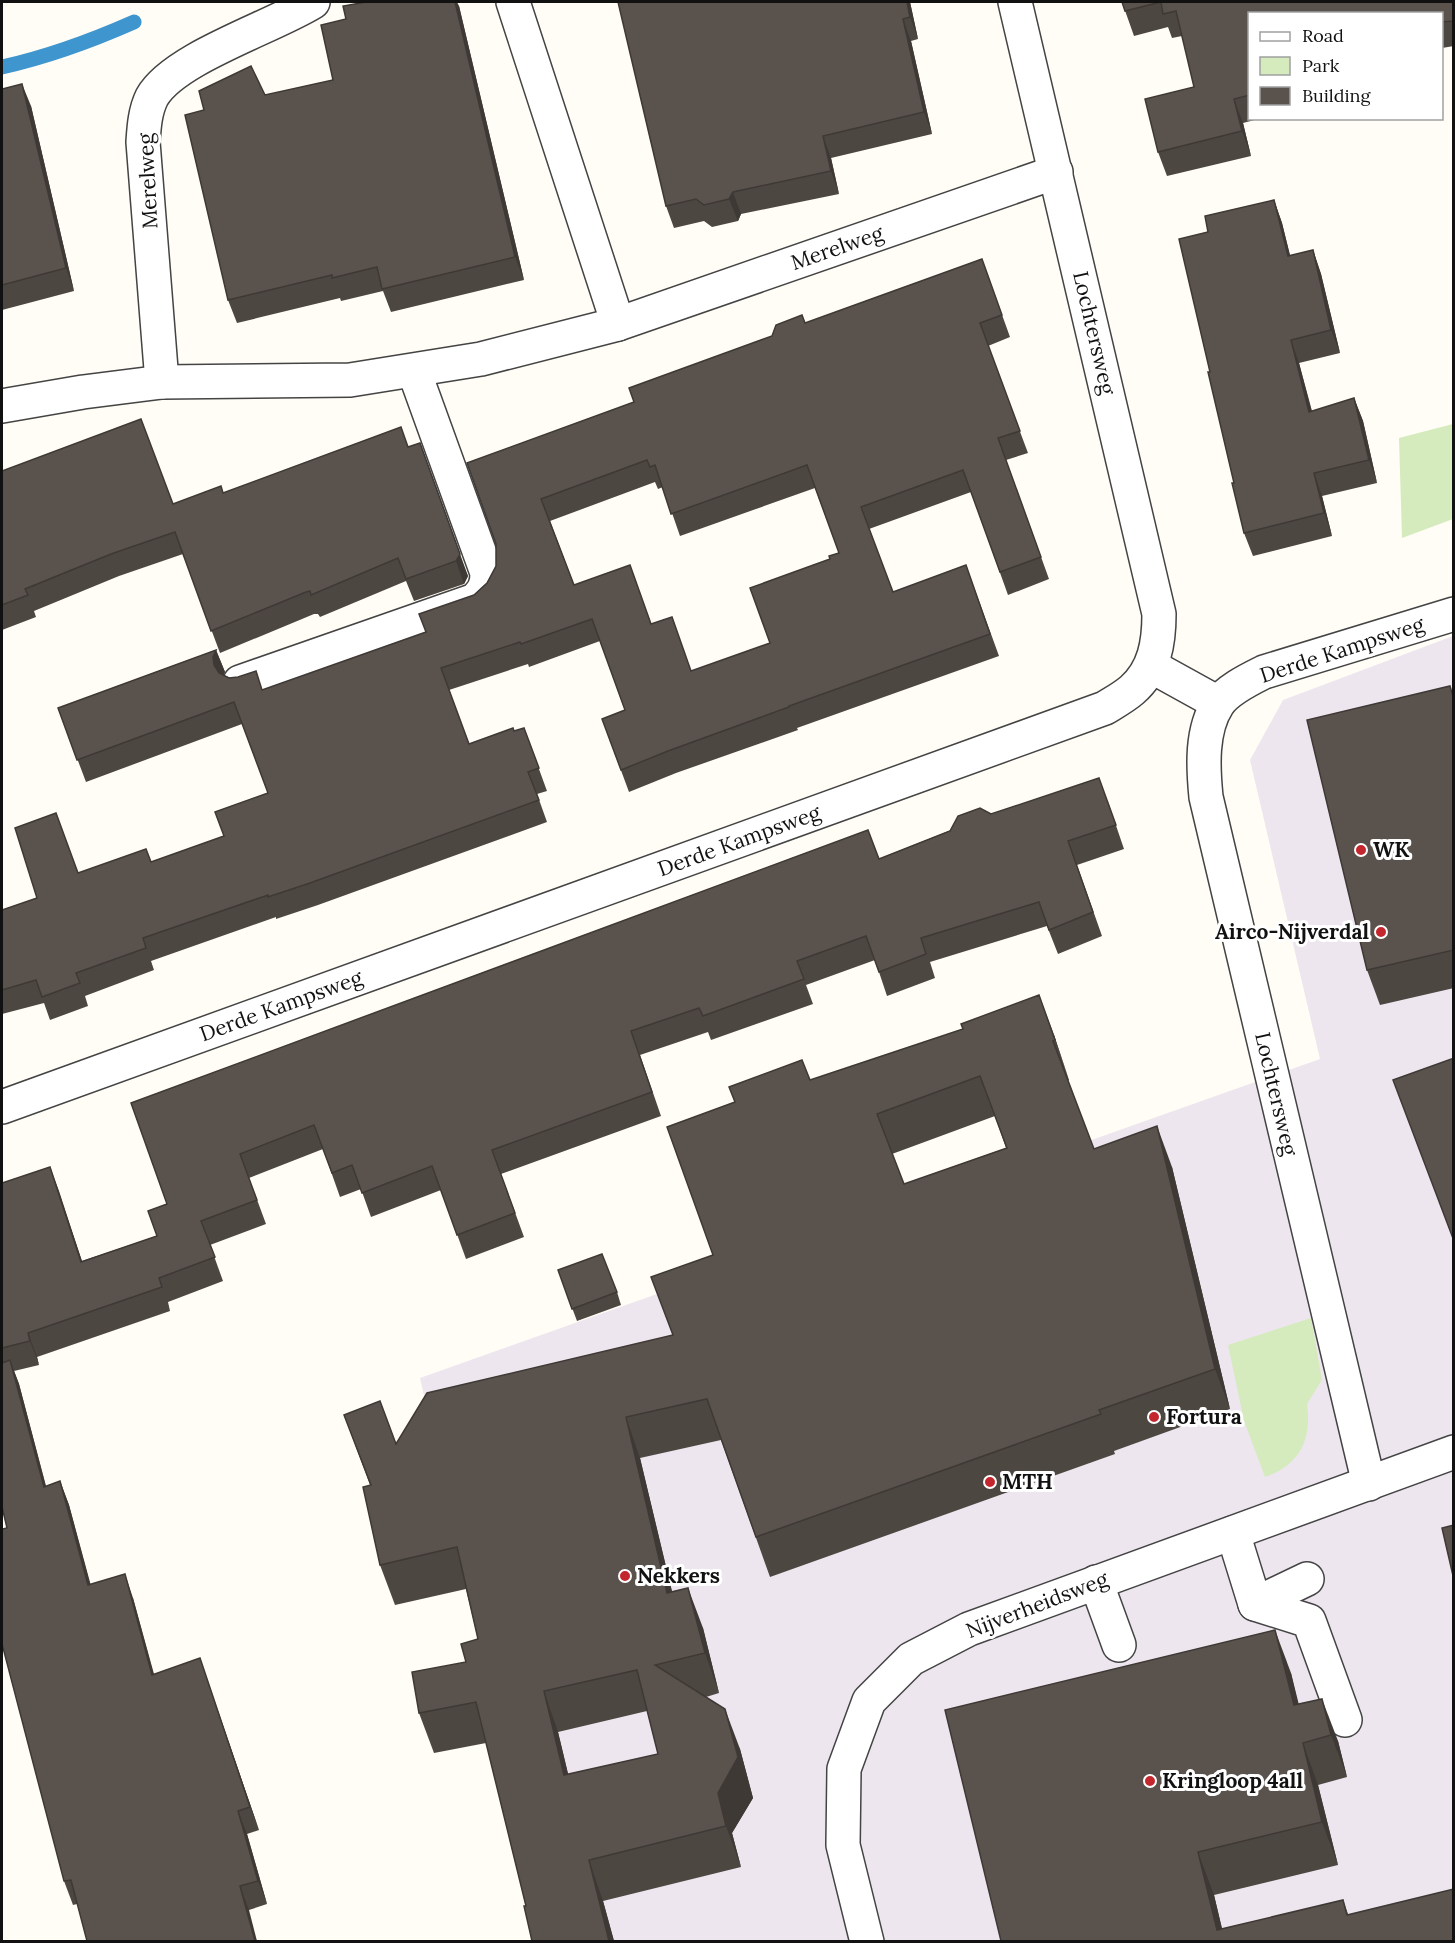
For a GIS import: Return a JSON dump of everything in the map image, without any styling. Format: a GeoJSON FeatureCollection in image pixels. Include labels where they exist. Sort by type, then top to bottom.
{"type":"FeatureCollection","features":[{"type":"Feature","properties":{"kind":"street","name":"Merelweg"},"geometry":{"type":"LineString","coordinates":[[162,382],[143,142],[145,117],[153,97],[168,77],[193,62],[313,2]]}},
{"type":"Feature","properties":{"kind":"street"},"geometry":{"type":"LineString","coordinates":[[513,2],[618,324]]}},
{"type":"Feature","properties":{"kind":"street","name":"Lochtersweg"},"geometry":{"type":"LineString","coordinates":[[1015,2],[1159,614],[1159,640],[1151,666]]}},
{"type":"Feature","properties":{"kind":"street","name":"Merelweg"},"geometry":{"type":"LineString","coordinates":[[2,406],[83,392],[162,382],[350,380],[481,359],[618,324],[1056,172]]}},
{"type":"Feature","properties":{"kind":"street"},"geometry":{"type":"LineString","coordinates":[[240,682],[475,600],[483,592],[487,582],[487,573],[414,371]]}},
{"type":"Feature","properties":{"kind":"street","name":"Derde Kampsweg"},"geometry":{"type":"LineString","coordinates":[[1218,703],[1239,685],[1264,672],[1454,614]]}},
{"type":"Feature","properties":{"kind":"street"},"geometry":{"type":"LineString","coordinates":[[1151,666],[1218,703]]}},
{"type":"Feature","properties":{"kind":"street","name":"Derde Kampsweg"},"geometry":{"type":"LineString","coordinates":[[2,1107],[1105,708],[1133,690],[1151,666]]}},
{"type":"Feature","properties":{"kind":"street","name":"Lochtersweg"},"geometry":{"type":"LineString","coordinates":[[1218,703],[1209,726],[1204,751],[1206,797],[1369,1484]]}},
{"type":"Feature","properties":{"kind":"street","name":"Nijverheidsweg"},"geometry":{"type":"LineString","coordinates":[[867,1941],[843,1845],[844,1769],[869,1701],[911,1659],[969,1629],[1454,1452]]}},
{"type":"Feature","properties":{"kind":"street"},"geometry":{"type":"LineString","coordinates":[[1233,1533],[1255,1604]]}},
{"type":"Feature","properties":{"kind":"street"},"geometry":{"type":"LineString","coordinates":[[1255,1604],[1307,1579]]}},
{"type":"Feature","properties":{"kind":"street"},"geometry":{"type":"LineString","coordinates":[[1096,1582],[1119,1645]]}},
{"type":"Feature","properties":{"kind":"street"},"geometry":{"type":"LineString","coordinates":[[1255,1604],[1309,1621],[1345,1720]]}},
{"type":"Feature","properties":{"kind":"shaded area"},"geometry":{"type":"Polygon","coordinates":[[[1453,636],[1453,1941],[548,1941],[420,1378],[1320,1059],[1250,760],[1283,700],[1453,636]]]}},
{"type":"Feature","properties":{"kind":"green space"},"geometry":{"type":"Polygon","coordinates":[[[1453,424],[1453,519],[1402,538],[1399,438],[1453,424]]]}},
{"type":"Feature","properties":{"kind":"green space"},"geometry":{"type":"Polygon","coordinates":[[[1311,1318],[1322,1380],[1307,1404],[1305,1439],[1295,1458],[1277,1472],[1265,1477],[1244,1421],[1228,1345],[1311,1318]]]}},
{"type":"Feature","properties":{"kind":"building"},"geometry":{"type":"Polygon","coordinates":[[[366,2],[455,2],[515,257],[382,289],[377,267],[332,278],[332,275],[228,300],[185,115],[204,110],[199,91],[251,66],[265,95],[333,80],[321,25],[346,19],[343,6],[366,2]]]}},
{"type":"Feature","properties":{"kind":"building"},"geometry":{"type":"Polygon","coordinates":[[[618,2],[907,2],[910,17],[903,19],[924,112],[823,136],[831,171],[733,192],[729,199],[704,205],[696,199],[666,206],[618,2]]]}},
{"type":"Feature","properties":{"kind":"building"},"geometry":{"type":"Polygon","coordinates":[[[1122,2],[1161,2],[1125,11],[1122,2]]]}},
{"type":"Feature","properties":{"kind":"building"},"geometry":{"type":"Polygon","coordinates":[[[1161,2],[1454,2],[1454,21],[1443,22],[1443,12],[1248,12],[1248,96],[1234,99],[1242,131],[1158,152],[1145,99],[1194,87],[1176,11],[1163,14],[1161,2]]]}},
{"type":"Feature","properties":{"kind":"building"},"geometry":{"type":"Polygon","coordinates":[[[22,84],[66,268],[2,285],[2,89],[22,84]]]}},
{"type":"Feature","properties":{"kind":"building"},"geometry":{"type":"Polygon","coordinates":[[[1274,200],[1288,256],[1313,250],[1331,330],[1291,340],[1309,412],[1354,398],[1369,460],[1314,473],[1324,513],[1244,533],[1179,239],[1208,232],[1205,216],[1274,200]]]}},
{"type":"Feature","properties":{"kind":"building"},"geometry":{"type":"Polygon","coordinates":[[[982,259],[1002,315],[980,323],[1020,431],[998,438],[1041,557],[1000,572],[963,470],[861,507],[893,592],[966,565],[990,634],[789,706],[621,770],[602,719],[625,710],[592,619],[521,644],[520,642],[441,668],[469,744],[513,728],[514,731],[524,728],[539,768],[528,772],[539,800],[310,883],[143,938],[146,948],[76,973],[80,983],[42,997],[36,980],[2,990],[2,910],[37,898],[15,828],[56,813],[78,873],[146,849],[151,862],[224,836],[215,812],[268,793],[234,702],[77,760],[58,708],[216,650],[213,657],[214,665],[219,673],[229,678],[256,671],[262,690],[426,632],[419,614],[474,595],[487,583],[496,566],[496,544],[467,463],[634,402],[629,388],[772,336],[776,325],[802,315],[805,323],[982,259]],[[647,460],[541,499],[574,585],[630,565],[651,624],[672,617],[691,671],[770,643],[750,588],[830,559],[829,556],[839,553],[807,465],[671,514],[655,465],[650,467],[647,460]]]}},
{"type":"Feature","properties":{"kind":"building"},"geometry":{"type":"Polygon","coordinates":[[[141,419],[173,504],[221,486],[223,493],[401,427],[408,447],[420,443],[460,554],[456,561],[406,579],[398,558],[311,595],[310,591],[306,592],[211,631],[175,532],[111,554],[25,589],[28,595],[2,605],[2,471],[141,419]]]}},
{"type":"Feature","properties":{"kind":"building"},"geometry":{"type":"Polygon","coordinates":[[[1450,686],[1454,700],[1454,950],[1367,970],[1307,720],[1450,686]]]}},
{"type":"Feature","properties":{"kind":"building"},"geometry":{"type":"Polygon","coordinates":[[[1099,778],[1116,825],[1068,841],[1093,912],[1049,930],[1039,902],[921,938],[926,954],[879,972],[866,936],[797,961],[804,979],[703,1016],[699,1008],[631,1031],[652,1092],[492,1150],[515,1213],[457,1235],[432,1166],[362,1193],[352,1165],[332,1173],[314,1125],[240,1154],[257,1200],[201,1221],[215,1257],[159,1278],[162,1287],[28,1333],[30,1341],[2,1348],[2,1183],[50,1167],[81,1262],[157,1236],[148,1211],[167,1204],[131,1103],[868,830],[879,859],[950,831],[958,816],[980,808],[991,814],[1099,778]]]}},
{"type":"Feature","properties":{"kind":"building"},"geometry":{"type":"Polygon","coordinates":[[[1039,995],[1055,1040],[1053,1041],[1094,1149],[1157,1126],[1215,1369],[1099,1410],[1101,1414],[756,1537],[707,1399],[626,1417],[667,1593],[688,1588],[705,1653],[655,1665],[725,1709],[738,1757],[718,1793],[726,1826],[589,1860],[609,1941],[532,1941],[524,1906],[526,1906],[476,1702],[419,1713],[412,1672],[466,1662],[461,1644],[478,1639],[457,1547],[380,1565],[363,1487],[371,1485],[344,1415],[380,1401],[396,1444],[427,1393],[673,1335],[651,1277],[713,1255],[667,1127],[735,1102],[729,1087],[802,1060],[810,1080],[963,1029],[961,1024],[1039,995]],[[980,1076],[877,1114],[904,1184],[1007,1148],[980,1076]],[[637,1670],[544,1691],[564,1775],[658,1754],[637,1670]]]}},
{"type":"Feature","properties":{"kind":"building"},"geometry":{"type":"Polygon","coordinates":[[[1454,1058],[1454,1241],[1393,1080],[1454,1058]]]}},
{"type":"Feature","properties":{"kind":"building"},"geometry":{"type":"Polygon","coordinates":[[[602,1254],[617,1292],[572,1309],[558,1270],[602,1254]]]}},
{"type":"Feature","properties":{"kind":"building"},"geometry":{"type":"Polygon","coordinates":[[[10,1360],[44,1487],[60,1481],[88,1585],[125,1574],[152,1675],[200,1658],[250,1807],[238,1811],[258,1881],[240,1886],[255,1941],[87,1941],[71,1880],[64,1881],[2,1644],[2,1529],[7,1528],[2,1507],[2,1363],[10,1360]]]}},
{"type":"Feature","properties":{"kind":"building"},"geometry":{"type":"Polygon","coordinates":[[[1454,1525],[1454,1580],[1442,1528],[1454,1525]]]}},
{"type":"Feature","properties":{"kind":"building"},"geometry":{"type":"Polygon","coordinates":[[[1275,1630],[1294,1705],[1322,1699],[1331,1735],[1303,1743],[1322,1822],[1198,1852],[1217,1930],[1343,1900],[1347,1915],[1454,1889],[1454,1941],[1001,1941],[945,1710],[1275,1630]]]}},
{"type":"Feature","properties":{"kind":"waterway"},"geometry":{"type":"LineString","coordinates":[[2,67],[69,48],[134,22]]}},
{"type":"Feature","properties":{"kind":"place","name":"WK"},"geometry":{"type":"Point","coordinates":[1361,850]}},
{"type":"Feature","properties":{"kind":"place","name":"Airco-Nijverdal"},"geometry":{"type":"Point","coordinates":[1381,932]}},
{"type":"Feature","properties":{"kind":"place","name":"Fortura"},"geometry":{"type":"Point","coordinates":[1154,1417]}},
{"type":"Feature","properties":{"kind":"place","name":"MTH"},"geometry":{"type":"Point","coordinates":[990,1482]}},
{"type":"Feature","properties":{"kind":"place","name":"Nekkers"},"geometry":{"type":"Point","coordinates":[625,1576]}},
{"type":"Feature","properties":{"kind":"place","name":"Kringloop 4all"},"geometry":{"type":"Point","coordinates":[1150,1781]}}]}
